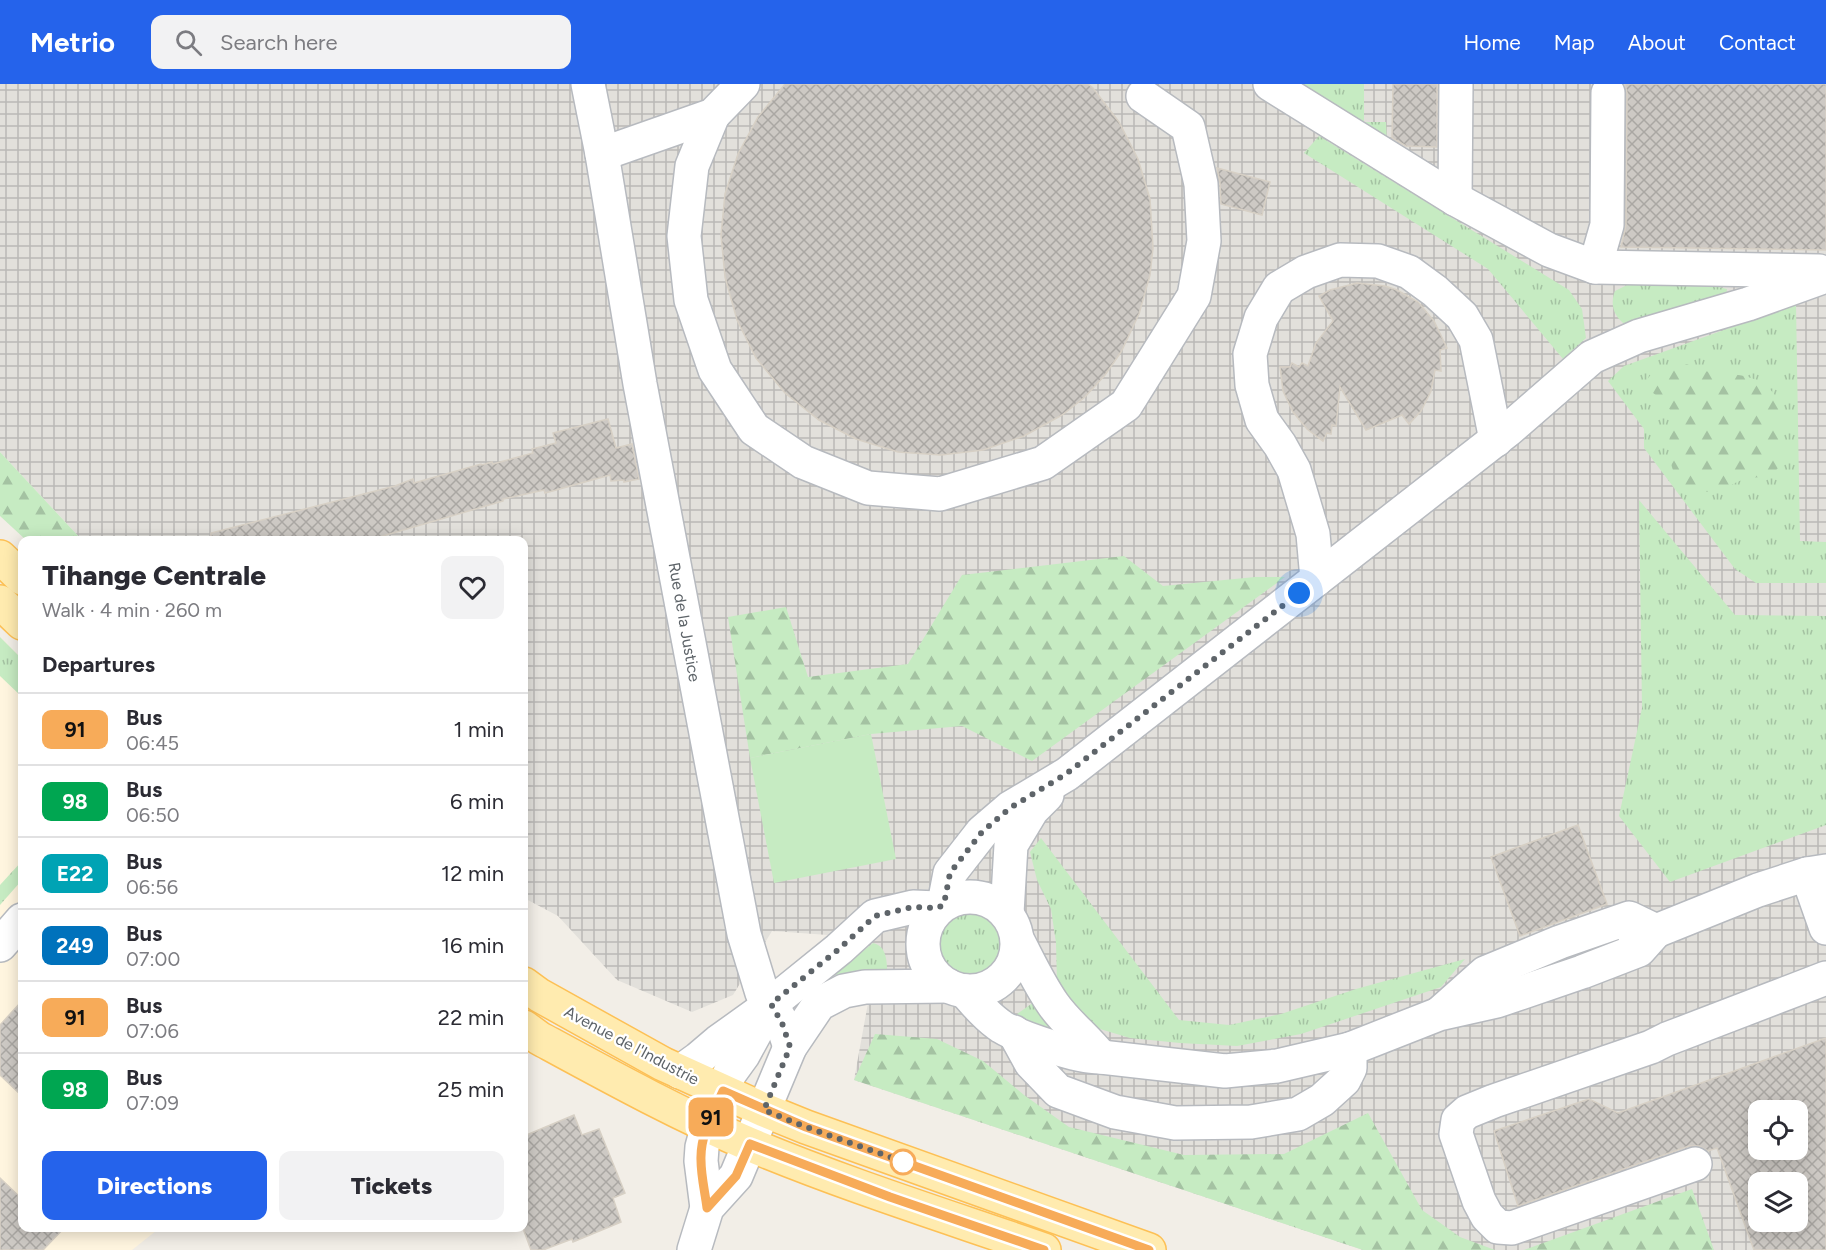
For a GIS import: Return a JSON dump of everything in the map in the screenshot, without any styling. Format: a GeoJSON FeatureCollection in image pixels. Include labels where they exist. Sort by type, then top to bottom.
{"type":"FeatureCollection","features":[{"type":"Feature","properties":{"kind":"main road"},"geometry":{"type":"LineString","coordinates":[[0,557],[18,574]]}},
{"type":"Feature","properties":{"kind":"main road"},"geometry":{"type":"LineString","coordinates":[[0,602],[18,619]]}},
{"type":"Feature","properties":{"kind":"main road","name":"Avenue de l'Industrie"},"geometry":{"type":"LineString","coordinates":[[528,987],[680,1072],[764,1110],[1149,1250]]}},
{"type":"Feature","properties":{"kind":"main road"},"geometry":{"type":"LineString","coordinates":[[528,1031],[647,1096],[708,1125],[746,1154],[890,1197],[1044,1250]]}},
{"type":"Feature","properties":{"kind":"street","name":"Rue de la Justice"},"geometry":{"type":"LineString","coordinates":[[588,84],[602,154],[640,384],[744,934],[762,993],[782,1023],[790,1047]]}},
{"type":"Feature","properties":{"kind":"street"},"geometry":{"type":"LineString","coordinates":[[743,84],[712,115],[692,166],[684,236],[691,300],[715,370],[754,429],[804,462],[868,489],[940,494],[1043,463],[1126,405],[1194,296],[1204,241],[1201,184],[1188,127],[1143,96]]}},
{"type":"Feature","properties":{"kind":"street"},"geometry":{"type":"LineString","coordinates":[[1269,84],[1455,199],[1549,250],[1594,267],[1826,271]]}},
{"type":"Feature","properties":{"kind":"street"},"geometry":{"type":"LineString","coordinates":[[1455,199],[1456,84]]}},
{"type":"Feature","properties":{"kind":"street"},"geometry":{"type":"LineString","coordinates":[[1594,267],[1607,225],[1608,93]]}},
{"type":"Feature","properties":{"kind":"street"},"geometry":{"type":"LineString","coordinates":[[602,154],[712,115]]}},
{"type":"Feature","properties":{"kind":"street"},"geometry":{"type":"LineString","coordinates":[[1317,579],[1313,534],[1297,478],[1281,446],[1262,420],[1252,385],[1250,354],[1262,318],[1279,288],[1306,272],[1340,260],[1378,261],[1409,273],[1435,291],[1462,316],[1476,340],[1496,440]]}},
{"type":"Feature","properties":{"kind":"street"},"geometry":{"type":"LineString","coordinates":[[1826,276],[1748,304],[1639,336],[1592,357],[1496,440],[1066,774],[1010,808],[982,832],[950,873],[941,906],[926,926],[923,953],[939,980],[957,989],[1002,1027],[1014,1032],[1089,1057],[1225,1071],[1277,1066],[1350,1049],[1439,1014],[1497,1001],[1639,950],[1656,931],[1758,890],[1816,873],[1826,928]]}},
{"type":"Feature","properties":{"kind":"street"},"geometry":{"type":"LineString","coordinates":[[707,1208],[736,1176],[790,1047],[819,1004],[844,991],[865,987],[957,989],[993,986],[1015,962],[1011,845],[1032,810],[1066,774]]}},
{"type":"Feature","properties":{"kind":"street"},"geometry":{"type":"LineString","coordinates":[[680,1072],[771,1004],[839,949],[875,916],[913,907],[941,906],[956,898],[982,897],[1013,927],[1034,972],[1053,1005],[1101,1057]]}},
{"type":"Feature","properties":{"kind":"street"},"geometry":{"type":"LineString","coordinates":[[0,945],[18,925]]}},
{"type":"Feature","properties":{"kind":"street"},"geometry":{"type":"LineString","coordinates":[[1695,1164],[1512,1228],[1498,1227],[1487,1216],[1479,1201],[1456,1134],[1458,1120],[1467,1112],[1494,1101],[1652,1047],[1667,1039],[1826,978]]}},
{"type":"Feature","properties":{"kind":"street"},"geometry":{"type":"LineString","coordinates":[[694,1250],[707,1208],[701,1161],[708,1125],[730,1073],[771,1004]]}},
{"type":"Feature","properties":{"kind":"street"},"geometry":{"type":"LineString","coordinates":[[1014,1032],[1031,1063],[1058,1091],[1115,1112],[1176,1123],[1251,1122],[1298,1114],[1322,1100],[1344,1080],[1350,1068],[1350,1049]]}},
{"type":"Feature","properties":{"kind":"shaded area"},"geometry":{"type":"Polygon","coordinates":[[[0,84],[1826,84],[1826,1250],[1363,1250],[854,1080],[868,1003],[839,949],[828,935],[772,931],[733,995],[692,1012],[617,980],[558,916],[528,900],[528,536],[78,536],[0,452],[0,84]]]}},
{"type":"Feature","properties":{"kind":"shaded area"},"geometry":{"type":"Polygon","coordinates":[[[0,637],[18,655],[18,1232],[155,1232],[132,1250],[0,1250],[0,637]]]}},
{"type":"Feature","properties":{"kind":"green space"},"geometry":{"type":"Polygon","coordinates":[[[1290,84],[1364,84],[1364,122],[1386,122],[1387,145],[1290,84]]]}},
{"type":"Feature","properties":{"kind":"green space"},"geometry":{"type":"Polygon","coordinates":[[[1319,136],[1569,290],[1582,309],[1586,338],[1563,359],[1488,269],[1304,153],[1319,136]]]}},
{"type":"Feature","properties":{"kind":"green space"},"geometry":{"type":"Polygon","coordinates":[[[1658,283],[1719,287],[1727,289],[1726,298],[1629,327],[1620,320],[1613,307],[1615,291],[1629,284],[1658,283]]]}},
{"type":"Feature","properties":{"kind":"green space"},"geometry":{"type":"Polygon","coordinates":[[[1796,304],[1800,541],[1826,542],[1826,583],[1756,583],[1735,569],[1644,448],[1644,429],[1608,381],[1624,366],[1796,304]]]}},
{"type":"Feature","properties":{"kind":"green space"},"geometry":{"type":"Polygon","coordinates":[[[1687,364],[1696,369],[1756,380],[1773,393],[1777,399],[1783,430],[1784,449],[1779,467],[1765,476],[1739,481],[1713,492],[1696,490],[1684,485],[1676,477],[1670,454],[1671,411],[1662,400],[1643,385],[1655,369],[1687,364]]]}},
{"type":"Feature","properties":{"kind":"green space"},"geometry":{"type":"Polygon","coordinates":[[[0,452],[78,536],[22,536],[0,516],[0,452]]]}},
{"type":"Feature","properties":{"kind":"green space"},"geometry":{"type":"Polygon","coordinates":[[[1639,500],[1735,615],[1826,616],[1826,825],[1670,882],[1619,816],[1642,708],[1639,500]]]}},
{"type":"Feature","properties":{"kind":"green space"},"geometry":{"type":"Polygon","coordinates":[[[1124,556],[1163,586],[1255,577],[1285,577],[1032,761],[962,726],[871,734],[750,758],[728,617],[786,607],[808,677],[908,664],[962,575],[1124,556]]]}},
{"type":"Feature","properties":{"kind":"green space"},"geometry":{"type":"Polygon","coordinates":[[[0,637],[18,655],[18,693],[0,676],[0,637]]]}},
{"type":"Feature","properties":{"kind":"green space"},"geometry":{"type":"Polygon","coordinates":[[[871,734],[896,859],[774,883],[750,758],[871,734]]]}},
{"type":"Feature","properties":{"kind":"green space"},"geometry":{"type":"Polygon","coordinates":[[[1041,838],[1179,1020],[1229,1025],[1281,1014],[1356,989],[1465,959],[1441,987],[1301,1034],[1237,1046],[1130,1038],[1090,1026],[1057,983],[1056,943],[1051,909],[1037,880],[1030,852],[1041,838]]]}},
{"type":"Feature","properties":{"kind":"green space"},"geometry":{"type":"Polygon","coordinates":[[[18,865],[18,885],[0,905],[0,885],[18,865]]]}},
{"type":"Feature","properties":{"kind":"green space"},"geometry":{"type":"Polygon","coordinates":[[[976,910],[988,916],[997,925],[1003,937],[1001,957],[993,968],[976,978],[962,978],[945,968],[937,957],[935,937],[945,920],[956,912],[976,910]]]}},
{"type":"Feature","properties":{"kind":"green space"},"geometry":{"type":"Polygon","coordinates":[[[873,943],[884,951],[887,974],[838,980],[835,973],[873,943]]]}},
{"type":"Feature","properties":{"kind":"green space"},"geometry":{"type":"Polygon","coordinates":[[[1034,1002],[1053,1027],[1049,1034],[1012,1023],[1017,1014],[1034,1002]]]}},
{"type":"Feature","properties":{"kind":"green space"},"geometry":{"type":"Polygon","coordinates":[[[875,1034],[937,1039],[983,1061],[1024,1095],[1069,1127],[1184,1155],[1284,1154],[1368,1113],[1422,1210],[1460,1237],[1495,1250],[1363,1250],[854,1080],[875,1034]]]}},
{"type":"Feature","properties":{"kind":"green space"},"geometry":{"type":"Polygon","coordinates":[[[1692,1189],[1714,1250],[1524,1250],[1692,1189]]]}},
{"type":"Feature","properties":{"kind":"building"},"geometry":{"type":"Polygon","coordinates":[[[785,84],[1088,84],[1093,88],[1119,122],[1138,159],[1150,199],[1153,248],[1150,275],[1139,314],[1121,352],[1105,375],[1085,397],[1062,415],[1024,436],[983,450],[941,455],[898,452],[856,439],[819,420],[785,393],[756,358],[737,320],[725,277],[721,235],[725,194],[738,154],[758,117],[785,84]]]}},
{"type":"Feature","properties":{"kind":"building"},"geometry":{"type":"Polygon","coordinates":[[[1393,84],[1437,84],[1437,147],[1406,146],[1392,138],[1393,84]]]}},
{"type":"Feature","properties":{"kind":"building"},"geometry":{"type":"Polygon","coordinates":[[[1625,84],[1826,84],[1826,250],[1621,247],[1626,225],[1627,93],[1625,84]]]}},
{"type":"Feature","properties":{"kind":"building"},"geometry":{"type":"Polygon","coordinates":[[[1217,168],[1270,182],[1262,215],[1221,204],[1217,168]]]}},
{"type":"Feature","properties":{"kind":"building"},"geometry":{"type":"Polygon","coordinates":[[[1357,283],[1385,286],[1418,302],[1434,321],[1447,348],[1440,350],[1441,371],[1435,370],[1431,391],[1421,411],[1409,424],[1402,415],[1366,430],[1340,387],[1336,426],[1332,425],[1331,434],[1327,433],[1323,441],[1307,429],[1293,412],[1283,391],[1280,367],[1290,367],[1292,363],[1299,367],[1302,363],[1308,366],[1316,343],[1333,321],[1319,296],[1330,290],[1357,283]]]}},
{"type":"Feature","properties":{"kind":"building"},"geometry":{"type":"Polygon","coordinates":[[[608,419],[616,448],[632,444],[639,479],[624,482],[624,480],[611,481],[610,475],[545,493],[544,490],[503,499],[503,501],[383,536],[211,536],[211,533],[395,486],[413,479],[414,483],[481,464],[492,462],[493,464],[533,453],[532,449],[556,443],[553,433],[608,419]]]}},
{"type":"Feature","properties":{"kind":"building"},"geometry":{"type":"Polygon","coordinates":[[[1578,825],[1607,904],[1520,936],[1491,857],[1578,825]]]}},
{"type":"Feature","properties":{"kind":"building"},"geometry":{"type":"Polygon","coordinates":[[[18,1005],[18,1092],[0,1075],[0,1025],[18,1005]]]}},
{"type":"Feature","properties":{"kind":"building"},"geometry":{"type":"Polygon","coordinates":[[[1826,1038],[1826,1250],[1754,1250],[1717,1148],[1708,1151],[1699,1146],[1689,1146],[1518,1206],[1494,1131],[1589,1099],[1618,1113],[1826,1038]]]}},
{"type":"Feature","properties":{"kind":"building"},"geometry":{"type":"Polygon","coordinates":[[[574,1115],[582,1135],[599,1129],[625,1193],[613,1198],[621,1222],[573,1242],[572,1239],[543,1250],[531,1250],[524,1232],[528,1232],[528,1134],[574,1115]]]}},
{"type":"Feature","properties":{"kind":"building"},"geometry":{"type":"Polygon","coordinates":[[[0,1178],[18,1195],[18,1232],[60,1232],[43,1250],[0,1250],[0,1178]]]}},
{"type":"Feature","properties":{"kind":"bus line","name":"91"},"geometry":{"type":"LineString","coordinates":[[1044,1250],[890,1197],[750,1144],[736,1176],[707,1208],[701,1161],[708,1125],[723,1091],[806,1127],[1149,1250]]}},
{"type":"Feature","properties":{"kind":"route"},"geometry":{"type":"LineString","coordinates":[[903,1162],[907,1163],[764,1110],[790,1047],[782,1023],[771,1004],[839,949],[875,916],[913,907],[938,908],[944,904],[950,873],[982,832],[1010,808],[1066,774],[1299,593]]}}]}
